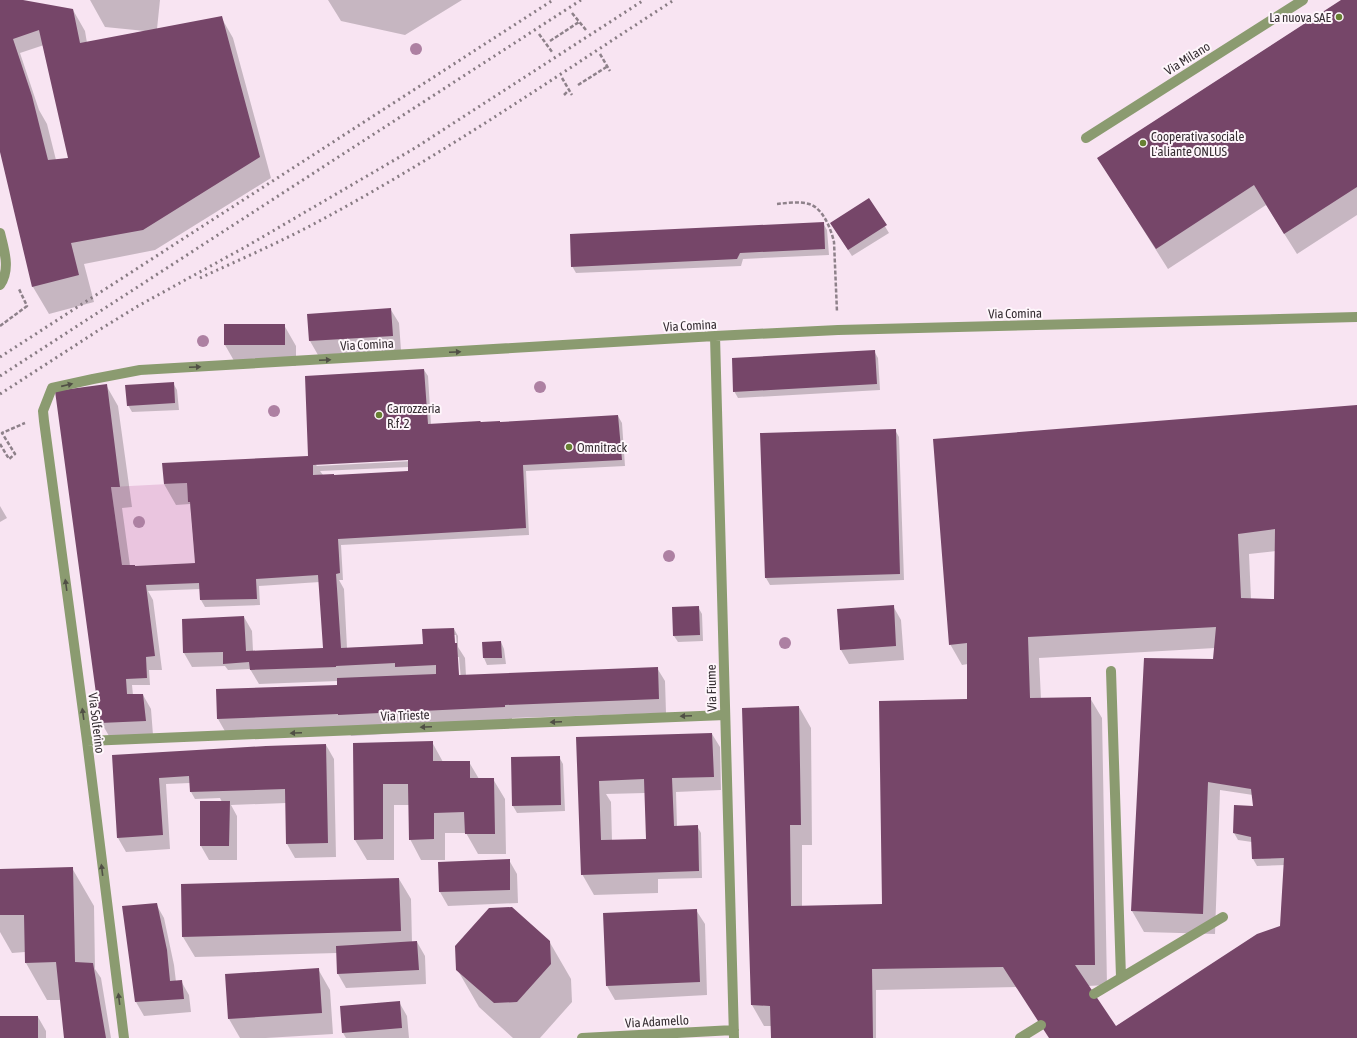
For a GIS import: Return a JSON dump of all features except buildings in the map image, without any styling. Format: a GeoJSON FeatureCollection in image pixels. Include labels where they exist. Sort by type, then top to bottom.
{"type":"FeatureCollection","features":[{"type":"Feature","properties":{"kind":"street","name":"Via Milano"},"geometry":{"type":"LineString","coordinates":[[1086,138],[1303,0]]}},
{"type":"Feature","properties":{"kind":"street"},"geometry":{"type":"LineString","coordinates":[[0,233],[6,260],[6,268],[5,275],[0,285]]}},
{"type":"Feature","properties":{"kind":"street","name":"Via Comina"},"geometry":{"type":"LineString","coordinates":[[43,411],[52,388],[140,370],[838,330],[1357,317]]}},
{"type":"Feature","properties":{"kind":"street","name":"Via Fiume"},"geometry":{"type":"LineString","coordinates":[[716,336],[724,715],[734,1034]]}},
{"type":"Feature","properties":{"kind":"street","name":"Via Solferino"},"geometry":{"type":"LineString","coordinates":[[43,411],[124,1038]]}},
{"type":"Feature","properties":{"kind":"street"},"geometry":{"type":"LineString","coordinates":[[1111,671],[1122,977]]}},
{"type":"Feature","properties":{"kind":"street","name":"Via Trieste"},"geometry":{"type":"LineString","coordinates":[[86,741],[724,715]]}},
{"type":"Feature","properties":{"kind":"street"},"geometry":{"type":"LineString","coordinates":[[1094,994],[1223,917]]}},
{"type":"Feature","properties":{"kind":"street"},"geometry":{"type":"LineString","coordinates":[[1020,1038],[1041,1025]]}},
{"type":"Feature","properties":{"kind":"street","name":"Via Adamello"},"geometry":{"type":"LineString","coordinates":[[582,1038],[734,1034]]}},
{"type":"Feature","properties":{"kind":"path"},"geometry":{"type":"LineString","coordinates":[[572,13],[586,30]]}},
{"type":"Feature","properties":{"kind":"path"},"geometry":{"type":"LineString","coordinates":[[550,41],[579,22]]}},
{"type":"Feature","properties":{"kind":"path"},"geometry":{"type":"LineString","coordinates":[[539,34],[552,52]]}},
{"type":"Feature","properties":{"kind":"path"},"geometry":{"type":"LineString","coordinates":[[541,46],[546,43]]}},
{"type":"Feature","properties":{"kind":"path"},"geometry":{"type":"LineString","coordinates":[[600,54],[610,72]]}},
{"type":"Feature","properties":{"kind":"path"},"geometry":{"type":"LineString","coordinates":[[578,86],[608,66]]}},
{"type":"Feature","properties":{"kind":"path"},"geometry":{"type":"LineString","coordinates":[[562,78],[572,95]]}},
{"type":"Feature","properties":{"kind":"path"},"geometry":{"type":"LineString","coordinates":[[564,95],[569,90]]}},
{"type":"Feature","properties":{"kind":"path"},"geometry":{"type":"LineString","coordinates":[[777,204],[800,203],[814,206],[820,211],[832,234],[835,249],[838,330]]}},
{"type":"Feature","properties":{"kind":"path"},"geometry":{"type":"LineString","coordinates":[[0,326],[28,306]]}},
{"type":"Feature","properties":{"kind":"path"},"geometry":{"type":"LineString","coordinates":[[0,444],[9,459],[16,454],[2,433],[7,430]]}},
{"type":"Feature","properties":{"kind":"shaded area"},"geometry":{"type":"Polygon","coordinates":[[[187,483],[195,563],[135,566],[122,565],[111,487],[187,483]]]}},
{"type":"Feature","properties":{"kind":"railway"},"geometry":{"type":"LineString","coordinates":[[0,357],[553,0]]}},
{"type":"Feature","properties":{"kind":"railway"},"geometry":{"type":"LineString","coordinates":[[0,376],[581,0]]}},
{"type":"Feature","properties":{"kind":"railway"},"geometry":{"type":"LineString","coordinates":[[0,394],[138,306],[247,246],[415,148],[644,0]]}},
{"type":"Feature","properties":{"kind":"railway"},"geometry":{"type":"LineString","coordinates":[[200,278],[308,227],[413,168],[674,0]]}},
{"type":"Feature","properties":{"kind":"place","name":"La nuova SAE"},"geometry":{"type":"Point","coordinates":[1339,17]}},
{"type":"Feature","properties":{"kind":"place","name":"Cooperativa sociale L'aliante ONLUS"},"geometry":{"type":"Point","coordinates":[1143,143]}},
{"type":"Feature","properties":{"kind":"place","name":"Carrozzeria R.f. 2"},"geometry":{"type":"Point","coordinates":[379,415]}},
{"type":"Feature","properties":{"kind":"place","name":"Omnitrack"},"geometry":{"type":"Point","coordinates":[569,447]}}]}
